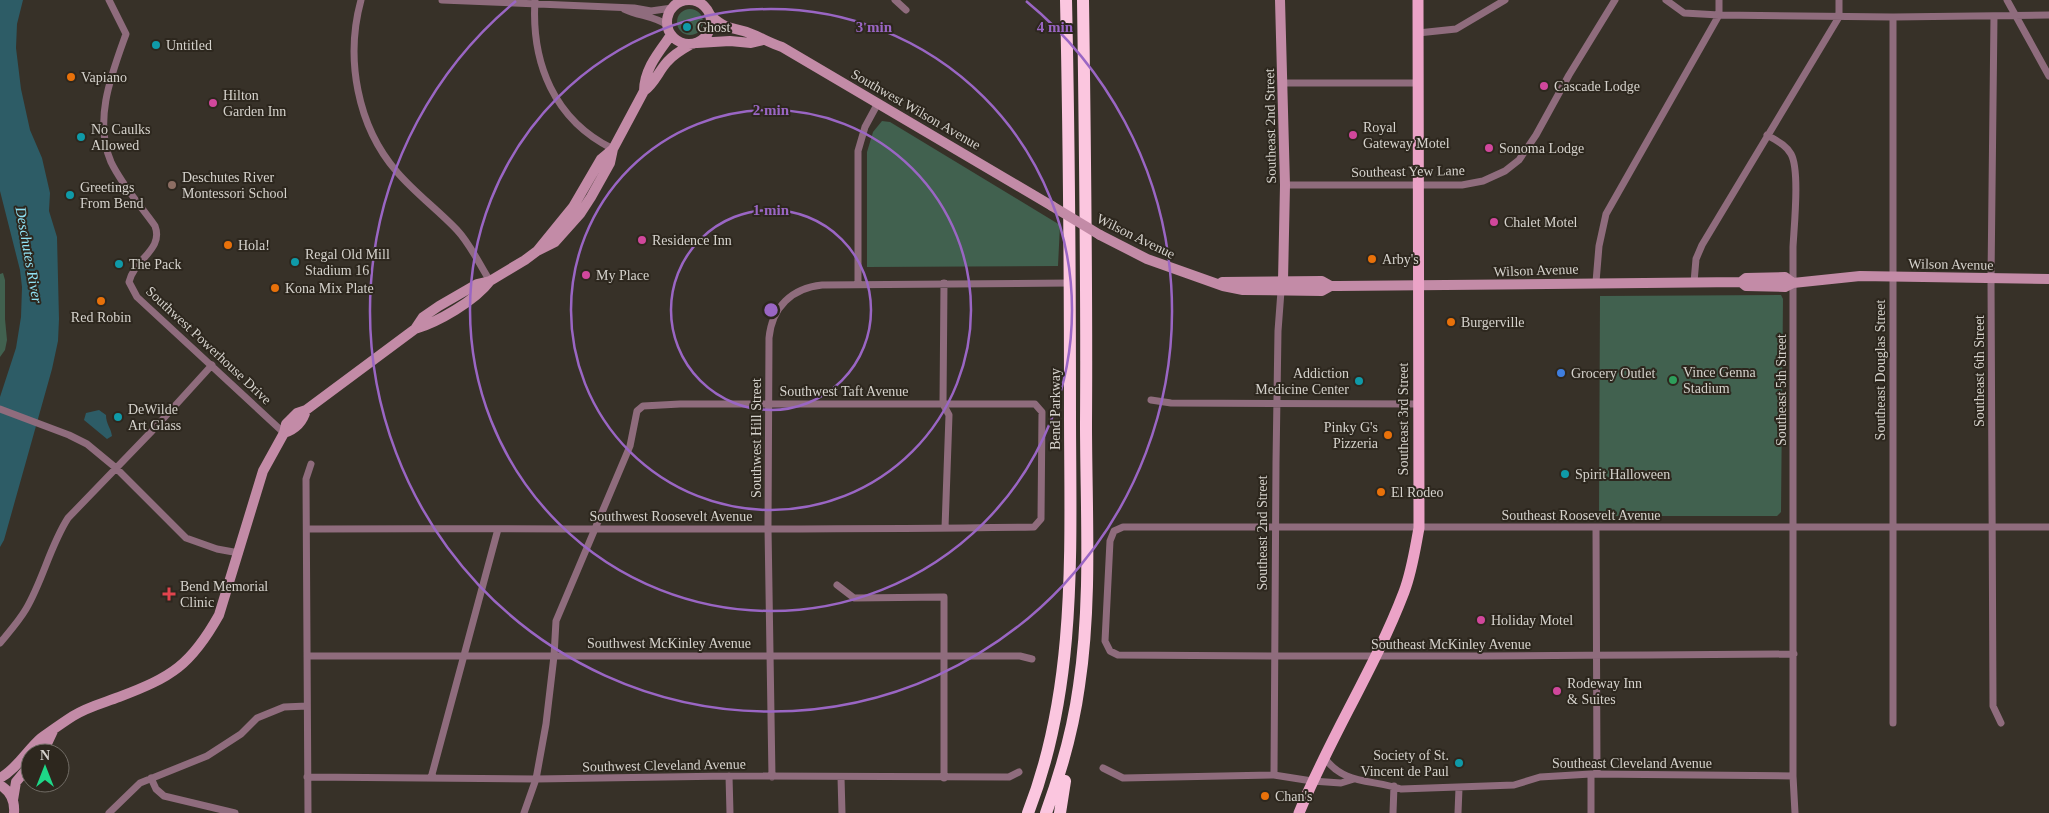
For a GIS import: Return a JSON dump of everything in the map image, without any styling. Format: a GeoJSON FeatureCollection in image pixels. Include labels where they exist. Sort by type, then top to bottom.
{"type":"FeatureCollection","features":[{"type":"Feature","properties":{"kind":"highway","name":"Bend Parkway"},"geometry":{"type":"LineString","coordinates":[[1028,813],[1050,745],[1057,715],[1065,655],[1070,556],[1070,283],[1066,0]]}},
{"type":"Feature","properties":{"kind":"highway"},"geometry":{"type":"LineString","coordinates":[[1060,813],[1082,660],[1086,564],[1086,232],[1083,0]]}},
{"type":"Feature","properties":{"kind":"highway"},"geometry":{"type":"LineString","coordinates":[[1046,813],[1062,767],[1071,733]]}},
{"type":"Feature","properties":{"kind":"main road","name":"Southeast 3rd Street"},"geometry":{"type":"LineString","coordinates":[[1299,813],[1312,781],[1375,656],[1404,591],[1414,560],[1418,528],[1418,0]]}},
{"type":"Feature","properties":{"kind":"street","name":"Southwest Powerhouse Drive"},"geometry":{"type":"LineString","coordinates":[[110,0],[126,34],[111,74],[106,102],[104,126],[106,147],[118,174],[155,226],[158,235],[156,242],[131,274],[129,282],[137,296],[284,433]]}},
{"type":"Feature","properties":{"kind":"street"},"geometry":{"type":"LineString","coordinates":[[361,0],[356,18],[354,50],[357,86],[369,127],[386,158],[397,173],[456,230],[469,246],[490,281]]}},
{"type":"Feature","properties":{"kind":"street"},"geometry":{"type":"LineString","coordinates":[[0,778],[40,739],[74,715],[156,683],[183,664],[207,636],[219,615],[263,471],[284,433],[293,430],[298,425],[304,417],[306,410],[414,329],[428,325],[482,292],[490,281],[537,251],[555,242],[580,214],[610,163],[612,149],[644,91],[652,85],[665,64],[674,54],[703,40],[711,30],[707,8],[695,1],[678,3],[651,11],[634,8],[624,9],[535,2],[442,0]]}},
{"type":"Feature","properties":{"kind":"street"},"geometry":{"type":"LineString","coordinates":[[895,0],[906,10]]}},
{"type":"Feature","properties":{"kind":"street","name":"Southeast 2nd Street"},"geometry":{"type":"LineString","coordinates":[[1274,775],[1278,331],[1282,286],[1285,185],[1280,0]]}},
{"type":"Feature","properties":{"kind":"street"},"geometry":{"type":"LineString","coordinates":[[1418,33],[1456,29],[1505,0]]}},
{"type":"Feature","properties":{"kind":"street","name":"Southeast Yew Lane"},"geometry":{"type":"LineString","coordinates":[[1285,185],[1462,185],[1483,181],[1504,171],[1519,160],[1536,135],[1569,75],[1615,0]]}},
{"type":"Feature","properties":{"kind":"street"},"geometry":{"type":"LineString","coordinates":[[1666,0],[1684,13],[1719,15],[2049,15]]}},
{"type":"Feature","properties":{"kind":"street"},"geometry":{"type":"LineString","coordinates":[[1596,282],[1599,246],[1606,214],[1719,15],[1719,0]]}},
{"type":"Feature","properties":{"kind":"street"},"geometry":{"type":"LineString","coordinates":[[1694,282],[1696,259],[1702,245],[1839,16],[1839,0]]}},
{"type":"Feature","properties":{"kind":"street"},"geometry":{"type":"LineString","coordinates":[[2007,0],[2049,76]]}},
{"type":"Feature","properties":{"kind":"street"},"geometry":{"type":"LineString","coordinates":[[535,2],[535,41],[540,63],[560,106],[578,126],[595,140],[612,149]]}},
{"type":"Feature","properties":{"kind":"street"},"geometry":{"type":"LineString","coordinates":[[644,91],[644,80],[669,30],[669,13],[678,3]]}},
{"type":"Feature","properties":{"kind":"street","name":"Southwest Wilson Avenue"},"geometry":{"type":"LineString","coordinates":[[707,8],[721,25],[733,30],[751,33],[782,47],[1052,206]]}},
{"type":"Feature","properties":{"kind":"street"},"geometry":{"type":"LineString","coordinates":[[624,9],[632,13],[652,17],[682,43],[693,44]]}},
{"type":"Feature","properties":{"kind":"street","name":"Southeast Douglas Street"},"geometry":{"type":"LineString","coordinates":[[1893,16],[1893,723]]}},
{"type":"Feature","properties":{"kind":"street","name":"Southeast 6th Street"},"geometry":{"type":"LineString","coordinates":[[1994,16],[1991,278],[1993,706],[2001,723]]}},
{"type":"Feature","properties":{"kind":"street","name":"Southwest Wilson Avenue"},"geometry":{"type":"LineString","coordinates":[[693,44],[730,41],[752,43],[763,40]]}},
{"type":"Feature","properties":{"kind":"street"},"geometry":{"type":"LineString","coordinates":[[1283,83],[1418,83]]}},
{"type":"Feature","properties":{"kind":"street"},"geometry":{"type":"LineString","coordinates":[[858,284],[858,151],[863,132],[878,102]]}},
{"type":"Feature","properties":{"kind":"street","name":"Southeast 5th Street"},"geometry":{"type":"LineString","coordinates":[[1768,135],[1784,145],[1792,156],[1796,180],[1793,282],[1793,776],[1795,813]]}},
{"type":"Feature","properties":{"kind":"street","name":"Wilson Avenue"},"geometry":{"type":"LineString","coordinates":[[1052,206],[1100,235],[1147,259],[1223,286],[1282,286],[1322,281],[1331,286],[1742,282],[1746,278],[1784,277],[1793,282],[1860,276],[2049,279]]}},
{"type":"Feature","properties":{"kind":"street","name":"Wilson Avenue"},"geometry":{"type":"LineString","coordinates":[[1211,282],[1282,286]]}},
{"type":"Feature","properties":{"kind":"street"},"geometry":{"type":"LineString","coordinates":[[944,283],[943,404],[949,415],[945,528]]}},
{"type":"Feature","properties":{"kind":"street","name":"Southwest Hill Street"},"geometry":{"type":"LineString","coordinates":[[772,777],[768,528],[769,332],[780,306],[791,295],[806,288],[822,285],[1070,283]]}},
{"type":"Feature","properties":{"kind":"street"},"geometry":{"type":"LineString","coordinates":[[0,643],[26,608],[58,534],[68,518],[152,431],[212,365]]}},
{"type":"Feature","properties":{"kind":"street"},"geometry":{"type":"LineString","coordinates":[[1151,400],[1171,403],[1418,404]]}},
{"type":"Feature","properties":{"kind":"street","name":"Southwest Taft Avenue"},"geometry":{"type":"LineString","coordinates":[[594,528],[630,446],[637,411],[643,406],[769,404],[1035,404],[1042,412],[1042,519],[1034,527]]}},
{"type":"Feature","properties":{"kind":"street"},"geometry":{"type":"LineString","coordinates":[[0,409],[64,433],[87,444],[116,468],[186,538],[216,549],[239,553]]}},
{"type":"Feature","properties":{"kind":"street"},"geometry":{"type":"LineString","coordinates":[[308,813],[306,479],[311,464]]}},
{"type":"Feature","properties":{"kind":"street","name":"Southwest Roosevelt Avenue"},"geometry":{"type":"LineString","coordinates":[[307,529],[1034,527]]}},
{"type":"Feature","properties":{"kind":"street","name":"Southeast Roosevelt Avenue"},"geometry":{"type":"LineString","coordinates":[[1110,651],[1105,641],[1110,540],[1114,531],[1123,527],[2049,527]]}},
{"type":"Feature","properties":{"kind":"street"},"geometry":{"type":"LineString","coordinates":[[431,778],[498,528]]}},
{"type":"Feature","properties":{"kind":"street"},"geometry":{"type":"LineString","coordinates":[[524,813],[536,779],[546,724],[556,621],[594,528]]}},
{"type":"Feature","properties":{"kind":"street"},"geometry":{"type":"LineString","coordinates":[[1591,813],[1594,774],[1596,528]]}},
{"type":"Feature","properties":{"kind":"street"},"geometry":{"type":"LineString","coordinates":[[837,586],[854,598],[944,597],[944,778]]}},
{"type":"Feature","properties":{"kind":"street","name":"Southeast McKinley Avenue"},"geometry":{"type":"LineString","coordinates":[[1110,651],[1118,654],[1275,656],[1794,654]]}},
{"type":"Feature","properties":{"kind":"street","name":"Southwest McKinley Avenue"},"geometry":{"type":"LineString","coordinates":[[307,656],[1020,656],[1032,659]]}},
{"type":"Feature","properties":{"kind":"street"},"geometry":{"type":"LineString","coordinates":[[109,813],[140,783],[207,756],[241,734],[257,718],[284,707],[307,706]]}},
{"type":"Feature","properties":{"kind":"street"},"geometry":{"type":"LineString","coordinates":[[47,743],[53,731]]}},
{"type":"Feature","properties":{"kind":"street","name":"Southeast Cleveland Avenue"},"geometry":{"type":"LineString","coordinates":[[1324,757],[1336,771],[1354,780]]}},
{"type":"Feature","properties":{"kind":"street","name":"Southeast Cleveland Avenue"},"geometry":{"type":"LineString","coordinates":[[1103,768],[1123,778],[1274,775],[1312,781],[1341,782],[1354,780],[1394,786],[1401,789],[1514,785],[1540,777],[1594,774],[1793,776]]}},
{"type":"Feature","properties":{"kind":"street","name":"Southwest Cleveland Avenue"},"geometry":{"type":"LineString","coordinates":[[308,777],[536,779],[729,776],[944,778],[1009,777],[1019,772]]}},
{"type":"Feature","properties":{"kind":"street"},"geometry":{"type":"LineString","coordinates":[[729,776],[730,813]]}},
{"type":"Feature","properties":{"kind":"street"},"geometry":{"type":"LineString","coordinates":[[14,809],[16,782],[20,777]]}},
{"type":"Feature","properties":{"kind":"street"},"geometry":{"type":"LineString","coordinates":[[841,777],[842,813]]}},
{"type":"Feature","properties":{"kind":"street"},"geometry":{"type":"LineString","coordinates":[[152,778],[156,789],[164,796],[234,813]]}},
{"type":"Feature","properties":{"kind":"street"},"geometry":{"type":"LineString","coordinates":[[0,785],[9,793],[14,809]]}},
{"type":"Feature","properties":{"kind":"street"},"geometry":{"type":"LineString","coordinates":[[1393,813],[1394,786]]}},
{"type":"Feature","properties":{"kind":"street"},"geometry":{"type":"LineString","coordinates":[[1458,813],[1459,788]]}},
{"type":"Feature","properties":{"kind":"green space"},"geometry":{"type":"Polygon","coordinates":[[[690,9],[699,13],[703,22],[699,31],[690,35],[681,31],[677,22],[681,13],[690,9]]]}},
{"type":"Feature","properties":{"kind":"green space"},"geometry":{"type":"Polygon","coordinates":[[[882,121],[890,122],[1060,225],[1058,266],[867,267],[867,152],[873,132],[882,121]]]}},
{"type":"Feature","properties":{"kind":"green space"},"geometry":{"type":"Polygon","coordinates":[[[3,273],[5,280],[7,340],[5,350],[0,357],[0,274],[3,273]]]}},
{"type":"Feature","properties":{"kind":"green space"},"geometry":{"type":"Polygon","coordinates":[[[1781,295],[1783,299],[1781,512],[1777,516],[1599,516],[1600,296],[1781,295]]]}},
{"type":"Feature","properties":{"kind":"water","name":"Deschutes River"},"geometry":{"type":"Polygon","coordinates":[[[0,0],[23,0],[17,24],[16,48],[21,89],[30,130],[42,158],[50,193],[49,211],[57,237],[59,319],[58,341],[52,369],[4,540],[0,547],[0,397],[16,348],[21,317],[22,287],[20,270],[0,191],[0,0]]]}},
{"type":"Feature","properties":{"kind":"water"},"geometry":{"type":"Polygon","coordinates":[[[99,410],[106,415],[112,436],[107,439],[84,420],[86,413],[99,410]]]}},
{"type":"Feature","properties":{"kind":"place","name":"Ghost"},"geometry":{"type":"Point","coordinates":[687,27]}},
{"type":"Feature","properties":{"kind":"place","name":"Untitled"},"geometry":{"type":"Point","coordinates":[156,45]}},
{"type":"Feature","properties":{"kind":"place","name":"Vapiano"},"geometry":{"type":"Point","coordinates":[71,77]}},
{"type":"Feature","properties":{"kind":"place","name":"Cascade Lodge"},"geometry":{"type":"Point","coordinates":[1544,86]}},
{"type":"Feature","properties":{"kind":"place","name":"Hilton Garden Inn"},"geometry":{"type":"Point","coordinates":[213,103]}},
{"type":"Feature","properties":{"kind":"place","name":"Royal Gateway Motel"},"geometry":{"type":"Point","coordinates":[1353,135]}},
{"type":"Feature","properties":{"kind":"place","name":"No Caulks Allowed"},"geometry":{"type":"Point","coordinates":[81,137]}},
{"type":"Feature","properties":{"kind":"place","name":"Sonoma Lodge"},"geometry":{"type":"Point","coordinates":[1489,148]}},
{"type":"Feature","properties":{"kind":"place","name":"Deschutes River Montessori School"},"geometry":{"type":"Point","coordinates":[172,185]}},
{"type":"Feature","properties":{"kind":"place","name":"Greetings From Bend"},"geometry":{"type":"Point","coordinates":[70,195]}},
{"type":"Feature","properties":{"kind":"place","name":"Chalet Motel"},"geometry":{"type":"Point","coordinates":[1494,222]}},
{"type":"Feature","properties":{"kind":"place","name":"Residence Inn"},"geometry":{"type":"Point","coordinates":[642,240]}},
{"type":"Feature","properties":{"kind":"place","name":"Hola!"},"geometry":{"type":"Point","coordinates":[228,245]}},
{"type":"Feature","properties":{"kind":"place","name":"Arby's"},"geometry":{"type":"Point","coordinates":[1372,259]}},
{"type":"Feature","properties":{"kind":"place","name":"Regal Old Mill Stadium 16"},"geometry":{"type":"Point","coordinates":[295,262]}},
{"type":"Feature","properties":{"kind":"place","name":"The Pack"},"geometry":{"type":"Point","coordinates":[119,264]}},
{"type":"Feature","properties":{"kind":"place","name":"My Place"},"geometry":{"type":"Point","coordinates":[586,275]}},
{"type":"Feature","properties":{"kind":"place","name":"Kona Mix Plate"},"geometry":{"type":"Point","coordinates":[275,288]}},
{"type":"Feature","properties":{"kind":"place","name":"Red Robin"},"geometry":{"type":"Point","coordinates":[101,301]}},
{"type":"Feature","properties":{"kind":"place","name":"Burgerville"},"geometry":{"type":"Point","coordinates":[1451,322]}},
{"type":"Feature","properties":{"kind":"place","name":"Grocery Outlet"},"geometry":{"type":"Point","coordinates":[1561,373]}},
{"type":"Feature","properties":{"kind":"place","name":"Vince Genna Stadium"},"geometry":{"type":"Point","coordinates":[1673,380]}},
{"type":"Feature","properties":{"kind":"place","name":"Addiction Medicine Center"},"geometry":{"type":"Point","coordinates":[1359,381]}},
{"type":"Feature","properties":{"kind":"place","name":"DeWilde Art Glass"},"geometry":{"type":"Point","coordinates":[118,417]}},
{"type":"Feature","properties":{"kind":"place","name":"Pinky G's Pizzeria"},"geometry":{"type":"Point","coordinates":[1388,435]}},
{"type":"Feature","properties":{"kind":"place","name":"Spirit Halloween"},"geometry":{"type":"Point","coordinates":[1565,474]}},
{"type":"Feature","properties":{"kind":"place","name":"El Rodeo"},"geometry":{"type":"Point","coordinates":[1381,492]}},
{"type":"Feature","properties":{"kind":"place","name":"Bend Memorial Clinic"},"geometry":{"type":"Point","coordinates":[169,594]}},
{"type":"Feature","properties":{"kind":"place","name":"Holiday Motel"},"geometry":{"type":"Point","coordinates":[1481,620]}},
{"type":"Feature","properties":{"kind":"place","name":"Rodeway Inn & Suites"},"geometry":{"type":"Point","coordinates":[1557,691]}},
{"type":"Feature","properties":{"kind":"place","name":"Society of St. Vincent de Paul"},"geometry":{"type":"Point","coordinates":[1459,763]}},
{"type":"Feature","properties":{"kind":"place","name":"Chan's"},"geometry":{"type":"Point","coordinates":[1265,796]}}]}
